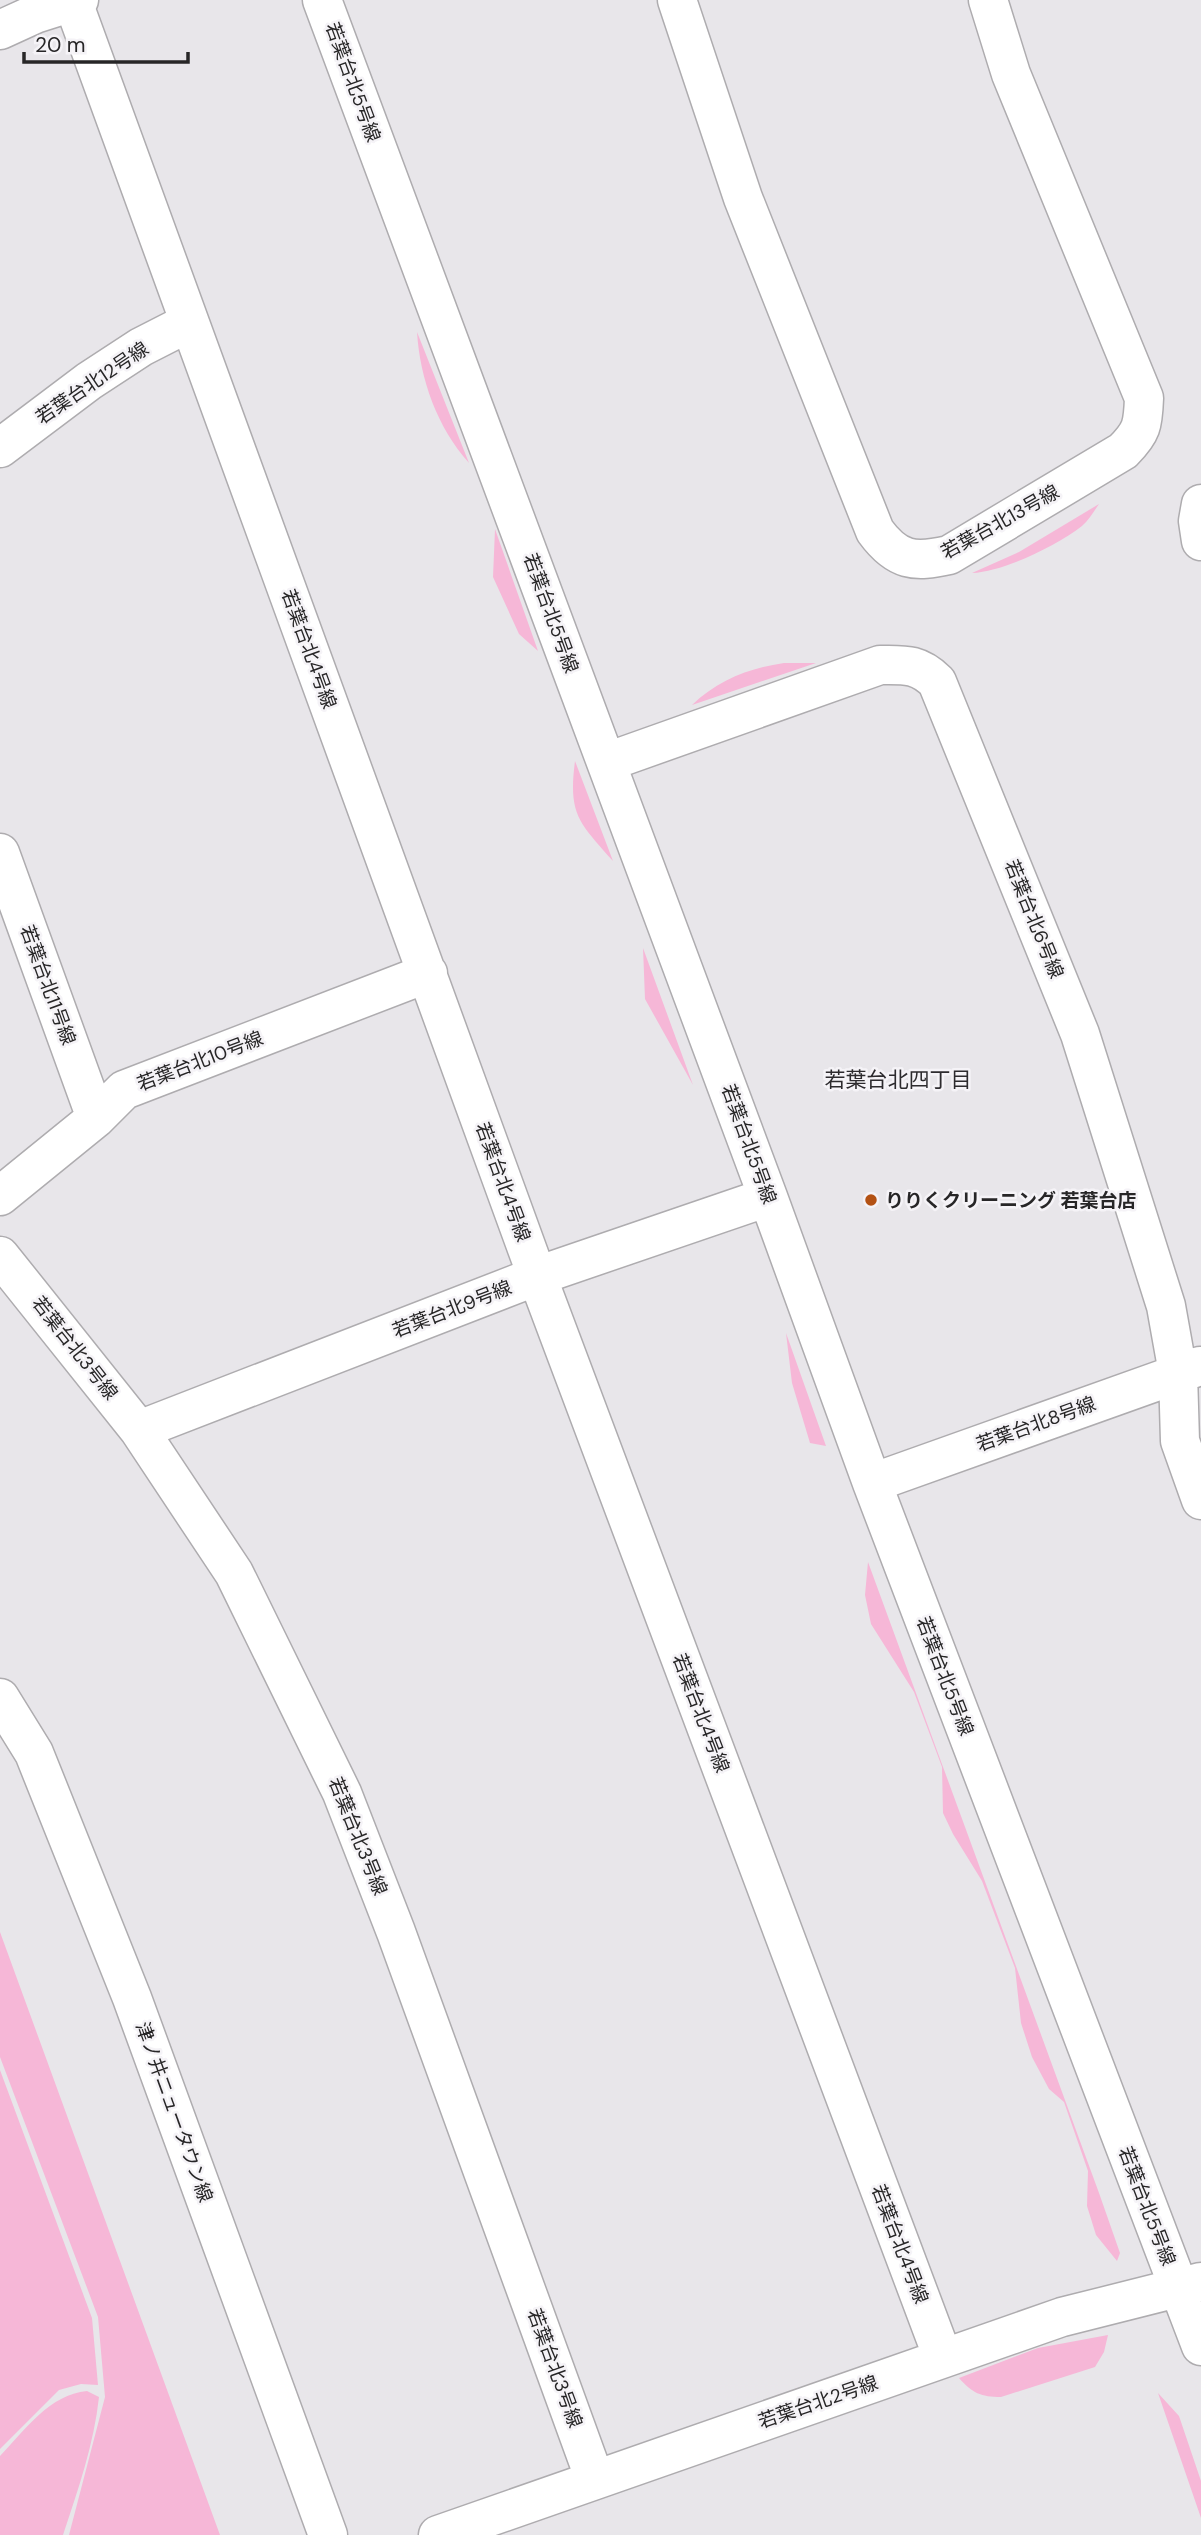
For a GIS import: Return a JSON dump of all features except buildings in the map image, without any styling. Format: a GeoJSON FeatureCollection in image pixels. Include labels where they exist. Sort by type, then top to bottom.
{"type":"FeatureCollection","features":[{"type":"Feature","properties":{"kind":"street","name":"若葉台北5号線"},"geometry":{"type":"LineString","coordinates":[[322,0],[607,762],[872,1483],[1189,2285],[1201,2346]]}},
{"type":"Feature","properties":{"kind":"street","name":"若葉台北13号線"},"geometry":{"type":"LineString","coordinates":[[677,0],[743,198],[875,531],[886,546],[903,557],[924,561],[949,555],[1123,451],[1138,436],[1143,422],[1144,398],[1011,74],[988,0]]}},
{"type":"Feature","properties":{"kind":"street"},"geometry":{"type":"LineString","coordinates":[[0,30],[35,14],[76,1]]}},
{"type":"Feature","properties":{"kind":"street","name":"若葉台北4号線"},"geometry":{"type":"LineString","coordinates":[[76,1],[188,323],[537,1276],[943,2358]]}},
{"type":"Feature","properties":{"kind":"street","name":"若葉台北12号線"},"geometry":{"type":"LineString","coordinates":[[0,448],[89,381],[142,347],[188,323]]}},
{"type":"Feature","properties":{"kind":"street"},"geometry":{"type":"LineString","coordinates":[[1201,504],[1198,521],[1201,541]]}},
{"type":"Feature","properties":{"kind":"street","name":"若葉台北6号線"},"geometry":{"type":"LineString","coordinates":[[607,762],[880,665],[911,665],[929,673],[937,682],[1080,1034],[1166,1306],[1189,1369],[1180,1441],[1201,1500]]}},
{"type":"Feature","properties":{"kind":"street","name":"若葉台北11号線"},"geometry":{"type":"LineString","coordinates":[[0,853],[96,1118]]}},
{"type":"Feature","properties":{"kind":"street","name":"若葉台北10号線"},"geometry":{"type":"LineString","coordinates":[[0,1196],[96,1118],[124,1090],[428,973]]}},
{"type":"Feature","properties":{"kind":"street","name":"若葉台北9号線"},"geometry":{"type":"LineString","coordinates":[[139,1430],[537,1276],[768,1197]]}},
{"type":"Feature","properties":{"kind":"street","name":"若葉台北3号線"},"geometry":{"type":"LineString","coordinates":[[8,1280],[139,1430],[190,1503],[234,1573],[342,1793],[424,2008],[595,2480]]}},
{"type":"Feature","properties":{"kind":"street","name":"若葉台北8号線"},"geometry":{"type":"LineString","coordinates":[[872,1483],[1189,1369]]}},
{"type":"Feature","properties":{"kind":"street","name":"津ノ井ニュータウン線"},"geometry":{"type":"LineString","coordinates":[[0,1698],[34,1754],[132,1998],[328,2535]]}},
{"type":"Feature","properties":{"kind":"street","name":"若葉台北2号線"},"geometry":{"type":"LineString","coordinates":[[438,2535],[1062,2317],[1189,2285]]}},
{"type":"Feature","properties":{"kind":"shaded area"},"geometry":{"type":"Polygon","coordinates":[[[417,332],[469,463],[448,434],[432,402],[422,367],[417,332]]]}},
{"type":"Feature","properties":{"kind":"shaded area"},"geometry":{"type":"Polygon","coordinates":[[[1099,504],[1082,526],[1058,542],[1014,563],[972,573],[1019,552],[1099,504]]]}},
{"type":"Feature","properties":{"kind":"shaded area"},"geometry":{"type":"Polygon","coordinates":[[[495,529],[538,651],[519,634],[493,577],[495,529]]]}},
{"type":"Feature","properties":{"kind":"shaded area"},"geometry":{"type":"Polygon","coordinates":[[[784,663],[816,663],[692,705],[735,676],[784,663]]]}},
{"type":"Feature","properties":{"kind":"shaded area"},"geometry":{"type":"Polygon","coordinates":[[[575,761],[613,861],[579,817],[573,794],[575,761]]]}},
{"type":"Feature","properties":{"kind":"shaded area"},"geometry":{"type":"Polygon","coordinates":[[[643,948],[693,1085],[645,999],[643,948]]]}},
{"type":"Feature","properties":{"kind":"shaded area"},"geometry":{"type":"Polygon","coordinates":[[[786,1333],[826,1446],[810,1443],[792,1383],[786,1333]]]}},
{"type":"Feature","properties":{"kind":"shaded area"},"geometry":{"type":"Polygon","coordinates":[[[868,1562],[1099,2193],[1120,2253],[1117,2261],[1096,2235],[1087,2206],[1088,2171],[1064,2102],[1049,2089],[1032,2057],[1021,2023],[1015,1968],[982,1881],[943,1813],[942,1767],[914,1692],[871,1624],[865,1595],[868,1562]]]}},
{"type":"Feature","properties":{"kind":"shaded area"},"geometry":{"type":"Polygon","coordinates":[[[0,1932],[220,2535],[69,2535],[105,2397],[98,2317],[0,2057],[0,1932]]]}},
{"type":"Feature","properties":{"kind":"shaded area"},"geometry":{"type":"Polygon","coordinates":[[[0,2070],[92,2318],[98,2385],[81,2384],[59,2390],[0,2449],[0,2070]]]}},
{"type":"Feature","properties":{"kind":"shaded area"},"geometry":{"type":"Polygon","coordinates":[[[1108,2335],[1104,2352],[1095,2367],[1001,2397],[977,2393],[959,2378],[1038,2348],[1108,2335]]]}},
{"type":"Feature","properties":{"kind":"shaded area"},"geometry":{"type":"Polygon","coordinates":[[[87,2391],[99,2397],[97,2415],[85,2467],[63,2535],[0,2535],[0,2456],[28,2425],[50,2406],[61,2399],[87,2391]]]}},
{"type":"Feature","properties":{"kind":"shaded area"},"geometry":{"type":"Polygon","coordinates":[[[1158,2393],[1179,2416],[1201,2481],[1201,2518],[1158,2393]]]}},
{"type":"Feature","properties":{"kind":"place","name":"りりくクリーニング 若葉台店"},"geometry":{"type":"Point","coordinates":[871,1200]}},
{"type":"Feature","properties":{"kind":"district","name":"若葉台北四丁目"},"geometry":{"type":"Point","coordinates":[898,1080]}}]}
